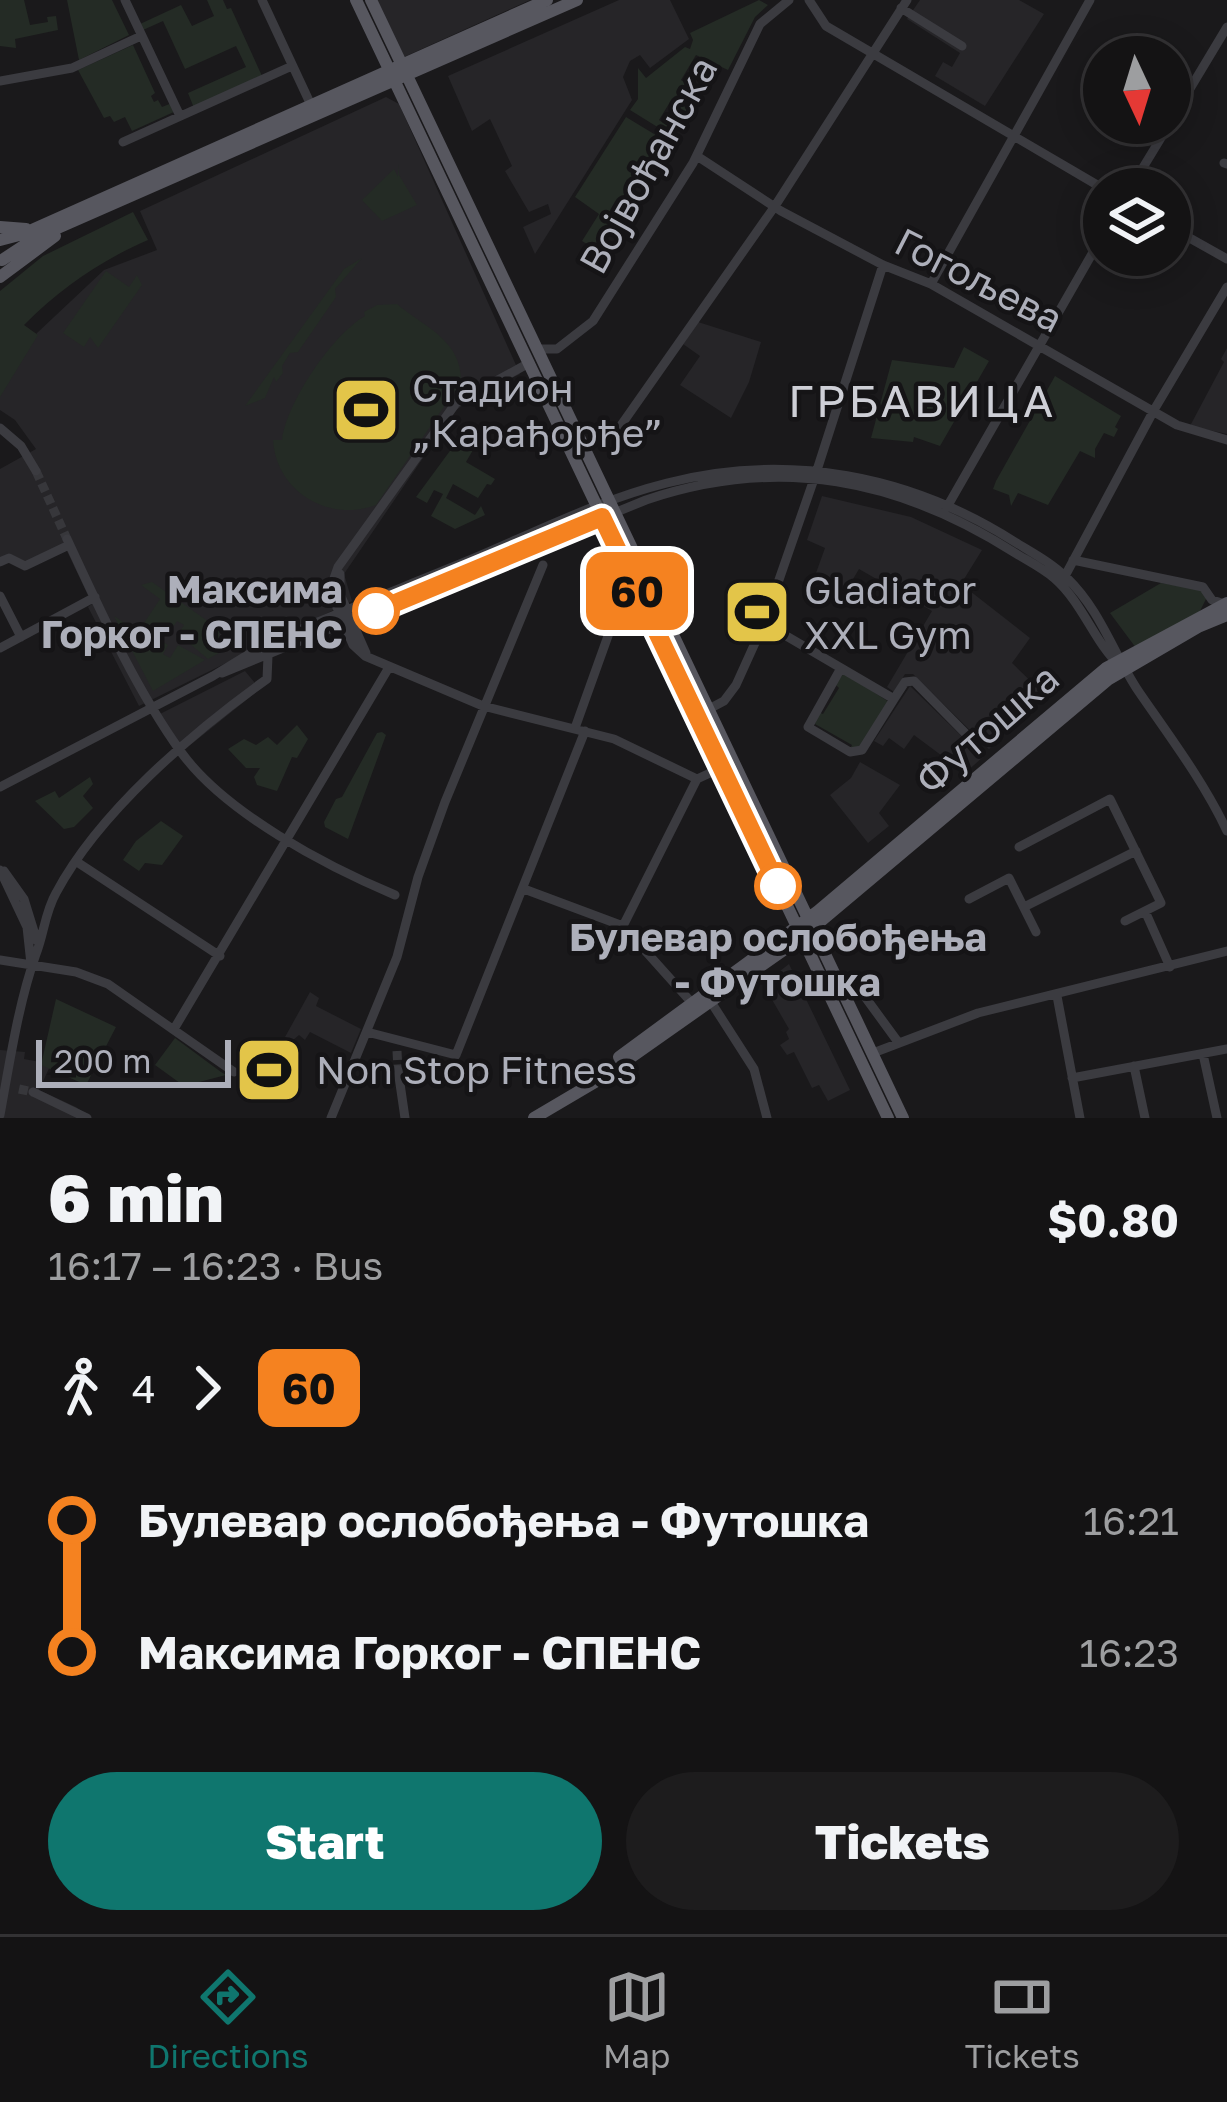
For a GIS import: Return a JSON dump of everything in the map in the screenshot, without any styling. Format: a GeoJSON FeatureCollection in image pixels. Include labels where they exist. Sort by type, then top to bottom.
{"type":"FeatureCollection","features":[{"type":"Feature","properties":{"kind":"main road"},"geometry":{"type":"LineString","coordinates":[[356,0],[398,73],[535,347],[644,604],[721,768],[903,1118]]}},
{"type":"Feature","properties":{"kind":"main road"},"geometry":{"type":"LineString","coordinates":[[370,0],[398,73],[529,363],[707,710],[888,1118]]}},
{"type":"Feature","properties":{"kind":"main road"},"geometry":{"type":"LineString","coordinates":[[0,252],[39,226],[311,105],[577,0]]}},
{"type":"Feature","properties":{"kind":"main road"},"geometry":{"type":"LineString","coordinates":[[0,252],[398,73],[542,1]]}},
{"type":"Feature","properties":{"kind":"main road"},"geometry":{"type":"LineString","coordinates":[[0,277],[86,217]]}},
{"type":"Feature","properties":{"kind":"main road"},"geometry":{"type":"LineString","coordinates":[[0,226],[16,230],[39,226]]}},
{"type":"Feature","properties":{"kind":"main road","name":"Футошка"},"geometry":{"type":"LineString","coordinates":[[1121,663],[1198,627],[1226,608]]}},
{"type":"Feature","properties":{"kind":"main road","name":"Футошка"},"geometry":{"type":"LineString","coordinates":[[805,928],[1121,663],[1200,615],[1226,608]]}},
{"type":"Feature","properties":{"kind":"main road"},"geometry":{"type":"LineString","coordinates":[[566,1098],[711,1003],[805,928]]}},
{"type":"Feature","properties":{"kind":"main road"},"geometry":{"type":"LineString","coordinates":[[534,1118],[805,928]]}},
{"type":"Feature","properties":{"kind":"street"},"geometry":{"type":"LineString","coordinates":[[124,0],[180,116]]}},
{"type":"Feature","properties":{"kind":"street"},"geometry":{"type":"LineString","coordinates":[[262,0],[311,105]]}},
{"type":"Feature","properties":{"kind":"street","name":"Војвођанска"},"geometry":{"type":"LineString","coordinates":[[551,352],[593,322],[697,156],[760,24],[789,0]]}},
{"type":"Feature","properties":{"kind":"street"},"geometry":{"type":"LineString","coordinates":[[809,0],[823,24],[1083,177]]}},
{"type":"Feature","properties":{"kind":"street"},"geometry":{"type":"LineString","coordinates":[[931,284],[1090,0]]}},
{"type":"Feature","properties":{"kind":"street"},"geometry":{"type":"LineString","coordinates":[[617,431],[775,206],[904,4],[962,46]]}},
{"type":"Feature","properties":{"kind":"street"},"geometry":{"type":"LineString","coordinates":[[1191,88],[1227,27]]}},
{"type":"Feature","properties":{"kind":"street"},"geometry":{"type":"LineString","coordinates":[[0,81],[72,68],[141,36]]}},
{"type":"Feature","properties":{"kind":"street"},"geometry":{"type":"LineString","coordinates":[[123,142],[292,66]]}},
{"type":"Feature","properties":{"kind":"street","name":"Гогољева"},"geometry":{"type":"LineString","coordinates":[[697,156],[775,206],[883,265],[931,284],[1177,425],[1227,440]]}},
{"type":"Feature","properties":{"kind":"street"},"geometry":{"type":"LineString","coordinates":[[1191,239],[1227,259]]}},
{"type":"Feature","properties":{"kind":"street"},"geometry":{"type":"LineString","coordinates":[[707,710],[731,694],[764,623],[883,265]]}},
{"type":"Feature","properties":{"kind":"street"},"geometry":{"type":"LineString","coordinates":[[946,508],[1083,269]]}},
{"type":"Feature","properties":{"kind":"street"},"geometry":{"type":"LineString","coordinates":[[1065,576],[1227,287]]}},
{"type":"Feature","properties":{"kind":"street"},"geometry":{"type":"LineString","coordinates":[[535,347],[551,352],[545,369]]}},
{"type":"Feature","properties":{"kind":"street"},"geometry":{"type":"LineString","coordinates":[[529,363],[456,403],[346,558],[338,584],[356,649],[388,669],[483,706],[635,747],[698,779]]}},
{"type":"Feature","properties":{"kind":"street"},"geometry":{"type":"LineString","coordinates":[[0,428],[21,446],[36,472]]}},
{"type":"Feature","properties":{"kind":"street"},"geometry":{"type":"LineString","coordinates":[[0,787],[248,653],[605,509],[705,476],[766,470],[891,484],[988,525],[1065,576],[1090,604],[1121,663]]}},
{"type":"Feature","properties":{"kind":"street"},"geometry":{"type":"LineString","coordinates":[[946,508],[1051,575],[1081,606],[1199,780],[1227,831]]}},
{"type":"Feature","properties":{"kind":"street"},"geometry":{"type":"LineString","coordinates":[[5,560],[25,566],[68,542],[179,748],[226,796],[288,841],[403,899]]}},
{"type":"Feature","properties":{"kind":"street"},"geometry":{"type":"LineString","coordinates":[[1073,560],[1203,586],[1210,598],[1226,608]]}},
{"type":"Feature","properties":{"kind":"street"},"geometry":{"type":"LineString","coordinates":[[331,1118],[397,957],[403,899],[543,565]]}},
{"type":"Feature","properties":{"kind":"street"},"geometry":{"type":"LineString","coordinates":[[0,596],[21,637]]}},
{"type":"Feature","properties":{"kind":"street"},"geometry":{"type":"LineString","coordinates":[[0,648],[95,597]]}},
{"type":"Feature","properties":{"kind":"street"},"geometry":{"type":"LineString","coordinates":[[1200,615],[1210,598]]}},
{"type":"Feature","properties":{"kind":"street"},"geometry":{"type":"LineString","coordinates":[[367,1032],[397,1045],[456,1055],[524,889],[613,622],[644,604]]}},
{"type":"Feature","properties":{"kind":"street"},"geometry":{"type":"LineString","coordinates":[[213,676],[268,656],[345,617]]}},
{"type":"Feature","properties":{"kind":"street"},"geometry":{"type":"LineString","coordinates":[[764,623],[894,699]]}},
{"type":"Feature","properties":{"kind":"street"},"geometry":{"type":"LineString","coordinates":[[0,1115],[31,964],[56,891],[117,811],[179,748],[267,679],[268,656]]}},
{"type":"Feature","properties":{"kind":"street"},"geometry":{"type":"LineString","coordinates":[[841,668],[808,727],[850,752],[862,750],[905,682],[914,681],[969,737]]}},
{"type":"Feature","properties":{"kind":"street"},"geometry":{"type":"LineString","coordinates":[[174,1029],[388,669]]}},
{"type":"Feature","properties":{"kind":"street"},"geometry":{"type":"LineString","coordinates":[[623,926],[698,779],[721,768]]}},
{"type":"Feature","properties":{"kind":"street"},"geometry":{"type":"LineString","coordinates":[[1019,847],[1111,799],[1161,903],[1125,921]]}},
{"type":"Feature","properties":{"kind":"street"},"geometry":{"type":"LineString","coordinates":[[1024,907],[1136,851]]}},
{"type":"Feature","properties":{"kind":"street"},"geometry":{"type":"LineString","coordinates":[[77,862],[220,956]]}},
{"type":"Feature","properties":{"kind":"street"},"geometry":{"type":"LineString","coordinates":[[0,869],[33,899],[44,899],[56,891]]}},
{"type":"Feature","properties":{"kind":"street"},"geometry":{"type":"LineString","coordinates":[[0,869],[29,933],[31,964]]}},
{"type":"Feature","properties":{"kind":"street"},"geometry":{"type":"LineString","coordinates":[[970,899],[1010,878],[1036,932]]}},
{"type":"Feature","properties":{"kind":"street"},"geometry":{"type":"LineString","coordinates":[[16,886],[32,917],[38,947]]}},
{"type":"Feature","properties":{"kind":"street"},"geometry":{"type":"LineString","coordinates":[[524,889],[623,926],[692,1003]]}},
{"type":"Feature","properties":{"kind":"street"},"geometry":{"type":"LineString","coordinates":[[1145,911],[1171,967]]}},
{"type":"Feature","properties":{"kind":"street"},"geometry":{"type":"LineString","coordinates":[[873,1053],[977,1013],[1227,951]]}},
{"type":"Feature","properties":{"kind":"street"},"geometry":{"type":"LineString","coordinates":[[0,960],[76,972],[108,984],[234,1072]]}},
{"type":"Feature","properties":{"kind":"street"},"geometry":{"type":"LineString","coordinates":[[860,990],[898,1042]]}},
{"type":"Feature","properties":{"kind":"street"},"geometry":{"type":"LineString","coordinates":[[1057,996],[1080,1118]]}},
{"type":"Feature","properties":{"kind":"street"},"geometry":{"type":"LineString","coordinates":[[711,1003],[749,1060],[767,1118]]}},
{"type":"Feature","properties":{"kind":"street"},"geometry":{"type":"LineString","coordinates":[[0,1048],[13,1051]]}},
{"type":"Feature","properties":{"kind":"street"},"geometry":{"type":"LineString","coordinates":[[1072,1078],[1227,1049]]}},
{"type":"Feature","properties":{"kind":"street"},"geometry":{"type":"LineString","coordinates":[[1202,1054],[1217,1118]]}},
{"type":"Feature","properties":{"kind":"street"},"geometry":{"type":"LineString","coordinates":[[1134,1066],[1145,1118]]}},
{"type":"Feature","properties":{"kind":"street"},"geometry":{"type":"LineString","coordinates":[[398,1070],[405,1118]]}},
{"type":"Feature","properties":{"kind":"street"},"geometry":{"type":"LineString","coordinates":[[6,1085],[19,1089]]}},
{"type":"Feature","properties":{"kind":"street"},"geometry":{"type":"LineString","coordinates":[[33,1092],[87,1118]]}},
{"type":"Feature","properties":{"kind":"shaded area"},"geometry":{"type":"Polygon","coordinates":[[[0,0],[24,0],[30,25],[56,16],[58,30],[15,39],[16,48],[0,46],[0,0]]]}},
{"type":"Feature","properties":{"kind":"shaded area"},"geometry":{"type":"Polygon","coordinates":[[[67,0],[112,0],[129,35],[79,60],[67,0]]]}},
{"type":"Feature","properties":{"kind":"shaded area"},"geometry":{"type":"Polygon","coordinates":[[[207,0],[223,0],[231,8],[262,76],[194,108],[188,93],[246,67],[236,46],[185,69],[163,21],[143,30],[140,24],[181,5],[192,26],[214,16],[207,0]]]}},
{"type":"Feature","properties":{"kind":"shaded area"},"geometry":{"type":"Polygon","coordinates":[[[377,0],[530,0],[404,57],[377,0]]]}},
{"type":"Feature","properties":{"kind":"shaded area"},"geometry":{"type":"Polygon","coordinates":[[[619,0],[670,0],[689,39],[650,68],[640,55],[630,61],[623,77],[632,100],[535,254],[523,227],[551,214],[548,204],[529,212],[505,171],[512,166],[490,119],[472,131],[448,76],[619,0]]]}},
{"type":"Feature","properties":{"kind":"shaded area"},"geometry":{"type":"Polygon","coordinates":[[[759,0],[768,5],[755,17],[728,70],[696,55],[681,80],[699,92],[687,112],[670,102],[659,120],[675,131],[672,136],[630,110],[638,99],[638,68],[646,78],[685,47],[690,49],[690,33],[759,0]]]}},
{"type":"Feature","properties":{"kind":"shaded area"},"geometry":{"type":"Polygon","coordinates":[[[920,0],[1019,0],[1044,14],[985,106],[935,76],[943,62],[952,67],[960,53],[907,19],[920,0]]]}},
{"type":"Feature","properties":{"kind":"shaded area"},"geometry":{"type":"Polygon","coordinates":[[[133,45],[155,93],[151,96],[154,102],[158,100],[162,107],[172,103],[176,111],[132,131],[125,117],[114,122],[110,116],[104,118],[78,70],[133,45]]]}},
{"type":"Feature","properties":{"kind":"shaded area"},"geometry":{"type":"Polygon","coordinates":[[[386,97],[399,104],[520,374],[455,411],[344,574],[352,601],[139,706],[88,607],[92,604],[66,549],[22,569],[10,561],[0,566],[0,469],[36,449],[15,420],[0,410],[0,395],[37,333],[104,270],[157,250],[140,211],[386,97]]]}},
{"type":"Feature","properties":{"kind":"shaded area"},"geometry":{"type":"Polygon","coordinates":[[[626,117],[664,140],[595,249],[582,241],[599,214],[575,197],[626,117]]]}},
{"type":"Feature","properties":{"kind":"shaded area"},"geometry":{"type":"Polygon","coordinates":[[[398,164],[399,175],[417,205],[382,221],[362,200],[394,169],[398,177],[398,164]]]}},
{"type":"Feature","properties":{"kind":"shaded area"},"geometry":{"type":"Polygon","coordinates":[[[133,212],[148,240],[82,276],[24,325],[38,335],[0,397],[0,291],[43,256],[133,212]]]}},
{"type":"Feature","properties":{"kind":"shaded area"},"geometry":{"type":"Polygon","coordinates":[[[362,258],[335,289],[336,297],[298,352],[290,353],[265,398],[245,406],[344,269],[362,258]]]}},
{"type":"Feature","properties":{"kind":"shaded area"},"geometry":{"type":"Polygon","coordinates":[[[106,271],[129,287],[137,275],[142,285],[98,348],[90,337],[84,347],[63,333],[106,271]]]}},
{"type":"Feature","properties":{"kind":"shaded area","name":"Стадион „Карађорђе”"},"geometry":{"type":"Polygon","coordinates":[[[397,304],[448,344],[460,367],[461,382],[376,505],[340,510],[323,506],[294,488],[276,458],[273,440],[282,440],[302,389],[339,338],[364,312],[377,305],[397,304]]]}},
{"type":"Feature","properties":{"kind":"shaded area"},"geometry":{"type":"Polygon","coordinates":[[[698,322],[761,342],[731,418],[680,385],[700,356],[683,344],[698,322]]]}},
{"type":"Feature","properties":{"kind":"shaded area"},"geometry":{"type":"Polygon","coordinates":[[[964,347],[989,361],[940,446],[914,437],[913,442],[871,438],[892,360],[954,368],[964,347]]]}},
{"type":"Feature","properties":{"kind":"shaded area"},"geometry":{"type":"Polygon","coordinates":[[[1227,348],[1227,434],[1190,426],[1224,362],[1227,348]]]}},
{"type":"Feature","properties":{"kind":"shaded area"},"geometry":{"type":"Polygon","coordinates":[[[1055,376],[1121,416],[1118,429],[1114,437],[1104,433],[1095,458],[1080,451],[1048,505],[1018,493],[1011,506],[1009,495],[993,489],[1055,376]]]}},
{"type":"Feature","properties":{"kind":"shaded area"},"geometry":{"type":"Polygon","coordinates":[[[469,425],[484,431],[466,462],[495,479],[478,498],[453,484],[446,498],[475,515],[481,506],[485,515],[455,529],[431,516],[443,494],[434,490],[427,503],[416,497],[469,425]]]}},
{"type":"Feature","properties":{"kind":"shaded area"},"geometry":{"type":"Polygon","coordinates":[[[822,496],[911,517],[982,550],[961,584],[1030,638],[1012,663],[1044,694],[989,749],[913,674],[905,674],[894,692],[887,687],[932,611],[859,569],[846,591],[816,573],[825,548],[807,540],[822,496]]]}},
{"type":"Feature","properties":{"kind":"shaded area"},"geometry":{"type":"Polygon","coordinates":[[[152,582],[219,629],[219,653],[208,659],[178,634],[184,625],[177,621],[168,635],[158,630],[154,637],[168,645],[163,654],[170,658],[178,645],[205,660],[153,691],[114,616],[138,632],[160,599],[141,585],[152,582]]]}},
{"type":"Feature","properties":{"kind":"shaded area"},"geometry":{"type":"Polygon","coordinates":[[[1161,583],[1201,589],[1207,597],[1199,613],[1136,648],[1110,613],[1161,583]]]}},
{"type":"Feature","properties":{"kind":"shaded area"},"geometry":{"type":"Polygon","coordinates":[[[245,671],[260,689],[178,755],[154,717],[245,671]]]}},
{"type":"Feature","properties":{"kind":"shaded area"},"geometry":{"type":"Polygon","coordinates":[[[844,673],[889,702],[861,747],[850,749],[852,745],[815,724],[844,673]]]}},
{"type":"Feature","properties":{"kind":"shaded area"},"geometry":{"type":"Polygon","coordinates":[[[910,686],[983,757],[965,773],[914,735],[904,749],[889,738],[883,746],[874,741],[910,686]]]}},
{"type":"Feature","properties":{"kind":"shaded area"},"geometry":{"type":"Polygon","coordinates":[[[297,725],[308,739],[297,758],[292,757],[277,791],[257,785],[254,777],[260,768],[246,768],[228,749],[244,739],[256,745],[268,737],[277,745],[297,725]]]}},
{"type":"Feature","properties":{"kind":"shaded area"},"geometry":{"type":"Polygon","coordinates":[[[377,733],[386,735],[348,839],[324,822],[377,733]]]}},
{"type":"Feature","properties":{"kind":"shaded area"},"geometry":{"type":"Polygon","coordinates":[[[860,762],[900,785],[879,813],[889,826],[868,843],[830,795],[851,778],[860,762]]]}},
{"type":"Feature","properties":{"kind":"shaded area"},"geometry":{"type":"Polygon","coordinates":[[[90,777],[93,784],[83,796],[93,808],[74,827],[64,829],[35,801],[55,791],[59,798],[90,777]]]}},
{"type":"Feature","properties":{"kind":"shaded area"},"geometry":{"type":"Polygon","coordinates":[[[161,821],[183,836],[162,865],[145,863],[139,871],[123,860],[136,841],[161,821]]]}},
{"type":"Feature","properties":{"kind":"shaded area"},"geometry":{"type":"Polygon","coordinates":[[[789,964],[850,1090],[828,1101],[819,1085],[812,1088],[794,1052],[787,1055],[780,1045],[789,1039],[789,1029],[763,984],[789,964]]]}},
{"type":"Feature","properties":{"kind":"shaded area"},"geometry":{"type":"Polygon","coordinates":[[[310,992],[319,998],[316,1006],[361,1029],[351,1053],[310,1032],[305,1040],[299,1035],[292,1041],[285,1037],[310,992]]]}},
{"type":"Feature","properties":{"kind":"shaded area"},"geometry":{"type":"Polygon","coordinates":[[[56,999],[116,1027],[86,1085],[41,1065],[56,999]]]}},
{"type":"Feature","properties":{"kind":"shaded area"},"geometry":{"type":"Polygon","coordinates":[[[175,1038],[226,1075],[184,1086],[155,1065],[175,1038]]]}},
{"type":"Feature","properties":{"kind":"shaded area"},"geometry":{"type":"Polygon","coordinates":[[[0,1050],[25,1052],[24,1059],[51,1064],[39,1090],[91,1118],[0,1118],[0,1050]]]}},
{"type":"Feature","properties":{"kind":"tunnel"},"geometry":{"type":"LineString","coordinates":[[36,471],[67,539]]}},
{"type":"Feature","properties":{"kind":"tunnel"},"geometry":{"type":"LineString","coordinates":[[397,1051],[398,1070]]}},
{"type":"Feature","properties":{"kind":"tunnel"},"geometry":{"type":"LineString","coordinates":[[19,1089],[33,1092]]}},
{"type":"Feature","properties":{"kind":"bus line","name":"60"},"geometry":{"type":"LineString","coordinates":[[376,611],[602,517],[778,886]]}},
{"type":"Feature","properties":{"kind":"place","name":"Стадион „Карађорђе”"},"geometry":{"type":"Point","coordinates":[366,410]}},
{"type":"Feature","properties":{"kind":"place","name":"Максима Горког - СПЕНС"},"geometry":{"type":"Point","coordinates":[376,611]}},
{"type":"Feature","properties":{"kind":"place","name":"Gladiator XXL Gym"},"geometry":{"type":"Point","coordinates":[757,612]}},
{"type":"Feature","properties":{"kind":"place","name":"Булевар ослобођења - Футошка"},"geometry":{"type":"Point","coordinates":[778,886]}},
{"type":"Feature","properties":{"kind":"place","name":"Non Stop Fitness"},"geometry":{"type":"Point","coordinates":[269,1070]}},
{"type":"Feature","properties":{"kind":"district","name":"ГРБАВИЦА"},"geometry":{"type":"Point","coordinates":[922,401]}}]}
